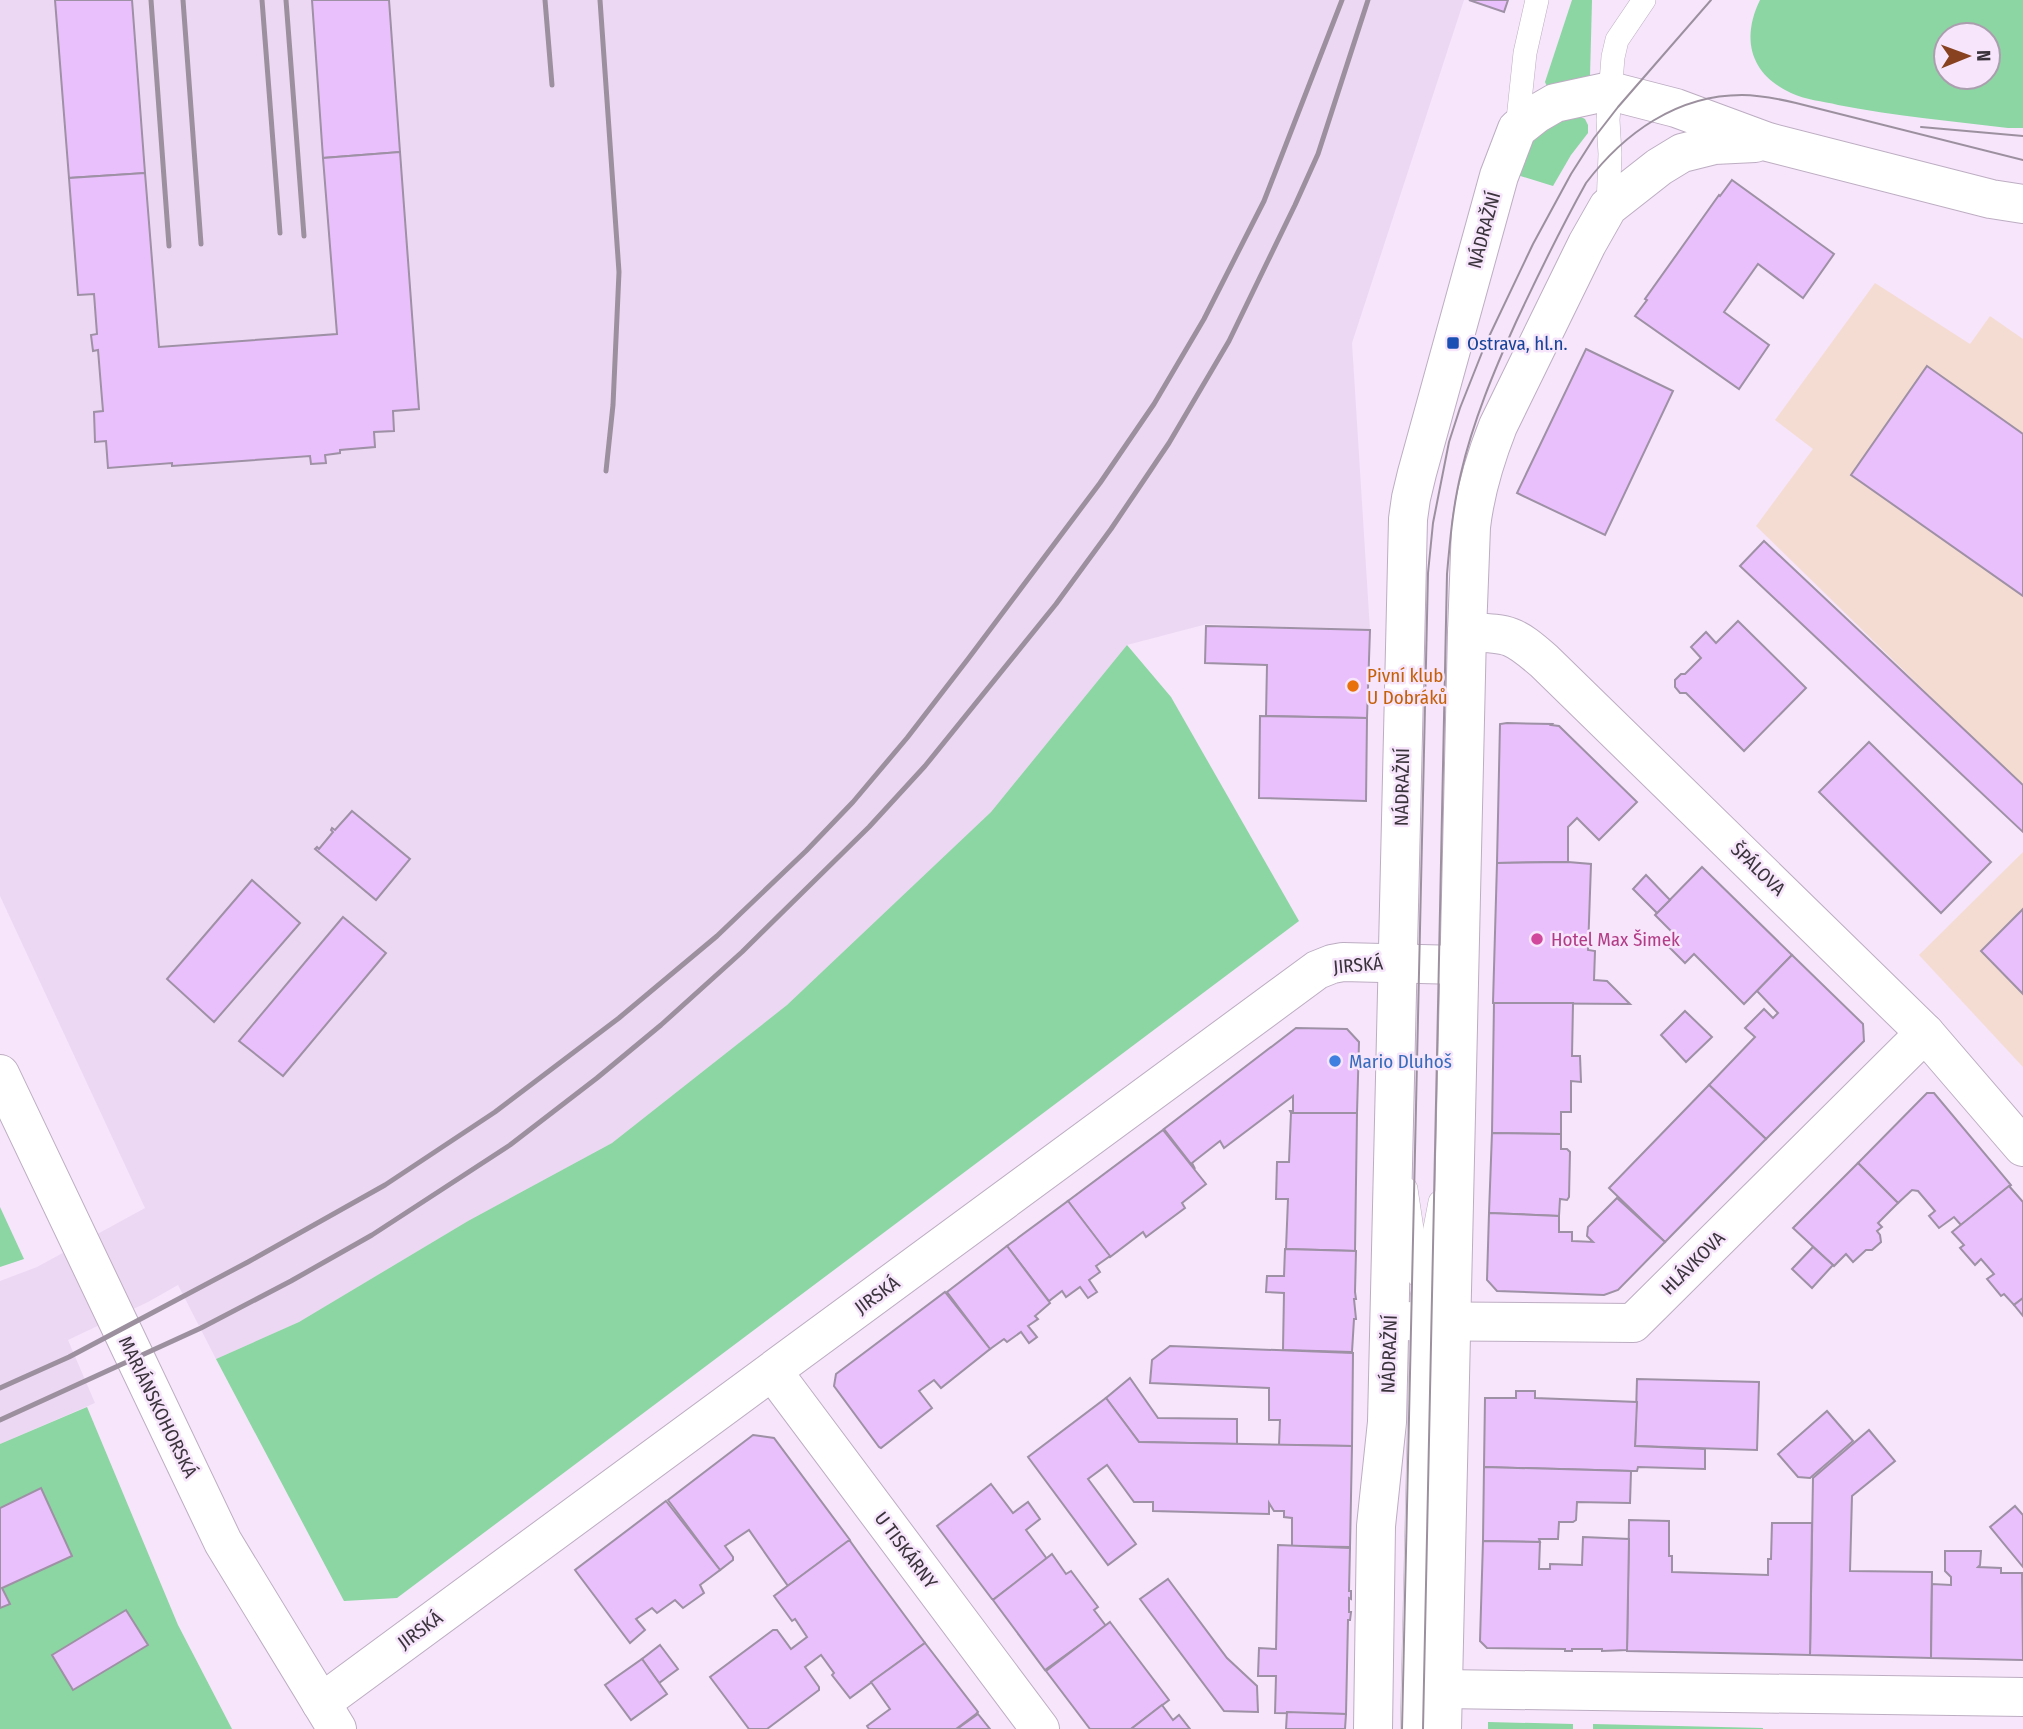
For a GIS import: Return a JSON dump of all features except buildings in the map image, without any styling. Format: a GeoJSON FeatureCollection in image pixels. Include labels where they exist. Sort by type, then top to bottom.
{"type":"FeatureCollection","features":[{"type":"Feature","properties":{"kind":"street","name":"NÁDRAŽNÍ"},"geometry":{"type":"LineString","coordinates":[[1442,1729],[1443,1689],[1421,1315],[1395,1124],[1407,541],[1411,498],[1499,176],[1517,129],[1536,114],[1555,103],[1610,91],[1676,108],[1768,142],[2023,204]]}},
{"type":"Feature","properties":{"kind":"street","name":"NÁDRAŽNÍ"},"geometry":{"type":"LineString","coordinates":[[1373,1729],[1376,1526],[1387,1422],[1421,1315],[1455,1125],[1467,632],[1473,509],[1489,448],[1540,337],[1608,207],[1659,167],[1682,153],[1714,145],[1768,142]]}},
{"type":"Feature","properties":{"kind":"street","name":"ŠPÁLOVA"},"geometry":{"type":"LineString","coordinates":[[1467,632],[1513,637],[1544,661],[1925,1032],[2023,1147]]}},
{"type":"Feature","properties":{"kind":"street","name":"JIRSKÁ"},"geometry":{"type":"LineString","coordinates":[[329,1716],[773,1372],[1317,970],[1343,962],[1459,964]]}},
{"type":"Feature","properties":{"kind":"street","name":"HLÁVKOVA"},"geometry":{"type":"LineString","coordinates":[[1421,1315],[1633,1323],[1925,1032]]}},
{"type":"Feature","properties":{"kind":"street","name":"MARIÁNSKOHORSKÁ"},"geometry":{"type":"LineString","coordinates":[[3,1085],[223,1542],[329,1716]]}},
{"type":"Feature","properties":{"kind":"street","name":"U TISKÁRNY"},"geometry":{"type":"LineString","coordinates":[[773,1372],[1040,1729]]}},
{"type":"Feature","properties":{"kind":"street"},"geometry":{"type":"LineString","coordinates":[[1443,1689],[2023,1697]]}},
{"type":"Feature","properties":{"kind":"lane"},"geometry":{"type":"LineString","coordinates":[[1517,129],[1525,53],[1537,0]]}},
{"type":"Feature","properties":{"kind":"lane"},"geometry":{"type":"LineString","coordinates":[[1608,207],[1613,57],[1617,40],[1644,0]]}},
{"type":"Feature","properties":{"kind":"lane"},"geometry":{"type":"LineString","coordinates":[[1412,1729],[1421,1315]]}},
{"type":"Feature","properties":{"kind":"shaded area"},"geometry":{"type":"Polygon","coordinates":[[[0,0],[1464,0],[1352,343],[1370,630],[1207,624],[1127,645],[991,812],[787,1005],[612,1143],[468,1221],[299,1322],[216,1359],[178,1285],[68,1340],[95,1403],[0,1444],[0,1281],[37,1267],[145,1208],[0,896],[0,0]]]}},
{"type":"Feature","properties":{"kind":"shaded area"},"geometry":{"type":"Polygon","coordinates":[[[1875,283],[1970,344],[1990,316],[2023,339],[2023,787],[1756,526],[1813,449],[1775,420],[1875,283]]]}},
{"type":"Feature","properties":{"kind":"shaded area"},"geometry":{"type":"Polygon","coordinates":[[[2023,852],[2023,1067],[1919,955],[2023,852]]]}},
{"type":"Feature","properties":{"kind":"green space"},"geometry":{"type":"Polygon","coordinates":[[[1572,0],[1592,0],[1590,76],[1548,89],[1545,82],[1572,0]]]}},
{"type":"Feature","properties":{"kind":"green space"},"geometry":{"type":"Polygon","coordinates":[[[1760,0],[2023,0],[2023,128],[1880,112],[1796,95],[1777,85],[1758,66],[1753,54],[1751,28],[1760,0]]]}},
{"type":"Feature","properties":{"kind":"green space"},"geometry":{"type":"Polygon","coordinates":[[[1579,116],[1585,119],[1588,133],[1553,186],[1511,173],[1521,152],[1532,139],[1562,120],[1579,116]]]}},
{"type":"Feature","properties":{"kind":"green space"},"geometry":{"type":"Polygon","coordinates":[[[1127,645],[1171,697],[1299,921],[397,1598],[344,1601],[216,1359],[299,1322],[468,1221],[612,1143],[787,1005],[991,812],[1127,645]]]}},
{"type":"Feature","properties":{"kind":"green space"},"geometry":{"type":"Polygon","coordinates":[[[0,1207],[24,1259],[0,1267],[0,1207]]]}},
{"type":"Feature","properties":{"kind":"green space"},"geometry":{"type":"Polygon","coordinates":[[[87,1407],[178,1625],[232,1729],[0,1729],[0,1444],[87,1407]]]}},
{"type":"Feature","properties":{"kind":"green space"},"geometry":{"type":"Polygon","coordinates":[[[1488,1722],[1573,1724],[1573,1729],[1488,1729],[1488,1722]]]}},
{"type":"Feature","properties":{"kind":"green space"},"geometry":{"type":"Polygon","coordinates":[[[1593,1724],[1763,1728],[1763,1729],[1593,1729],[1593,1724]]]}},
{"type":"Feature","properties":{"kind":"tram line"},"geometry":{"type":"LineString","coordinates":[[1402,1729],[1428,573],[1433,523],[1449,442],[1460,408],[1485,345],[1533,244],[1594,138],[1711,0]]}},
{"type":"Feature","properties":{"kind":"tram line"},"geometry":{"type":"LineString","coordinates":[[1423,1729],[1447,574],[1458,485],[1485,396],[1524,304],[1586,183],[1617,148],[1635,133],[1674,110],[1718,97],[1763,96],[2023,160]]}},
{"type":"Feature","properties":{"kind":"tram line"},"geometry":{"type":"LineString","coordinates":[[1921,127],[2023,136]]}},
{"type":"Feature","properties":{"kind":"railway"},"geometry":{"type":"LineString","coordinates":[[151,0],[169,246]]}},
{"type":"Feature","properties":{"kind":"railway"},"geometry":{"type":"LineString","coordinates":[[183,0],[201,244]]}},
{"type":"Feature","properties":{"kind":"railway"},"geometry":{"type":"LineString","coordinates":[[262,0],[280,233]]}},
{"type":"Feature","properties":{"kind":"railway"},"geometry":{"type":"LineString","coordinates":[[286,0],[304,236]]}},
{"type":"Feature","properties":{"kind":"railway"},"geometry":{"type":"LineString","coordinates":[[545,0],[552,85]]}},
{"type":"Feature","properties":{"kind":"railway"},"geometry":{"type":"LineString","coordinates":[[600,0],[619,272],[613,405],[606,471]]}},
{"type":"Feature","properties":{"kind":"railway"},"geometry":{"type":"LineString","coordinates":[[0,1388],[69,1357],[248,1262],[385,1185],[495,1112],[619,1018],[717,936],[806,851],[853,802],[907,738],[1100,483],[1154,404],[1204,319],[1264,201],[1342,0]]}},
{"type":"Feature","properties":{"kind":"railway"},"geometry":{"type":"LineString","coordinates":[[0,1420],[201,1328],[291,1281],[372,1235],[510,1145],[661,1025],[742,952],[869,827],[925,766],[1056,604],[1169,443],[1229,341],[1318,154],[1368,0]]}},
{"type":"Feature","properties":{"kind":"place","name":"Ostrava, hl.n."},"geometry":{"type":"Point","coordinates":[1453,343]}},
{"type":"Feature","properties":{"kind":"place","name":"Pivní klub U Dobráků"},"geometry":{"type":"Point","coordinates":[1353,686]}},
{"type":"Feature","properties":{"kind":"place","name":"Hotel Max Šimek"},"geometry":{"type":"Point","coordinates":[1537,939]}},
{"type":"Feature","properties":{"kind":"place","name":"Mario Dluhoš"},"geometry":{"type":"Point","coordinates":[1335,1061]}}]}
